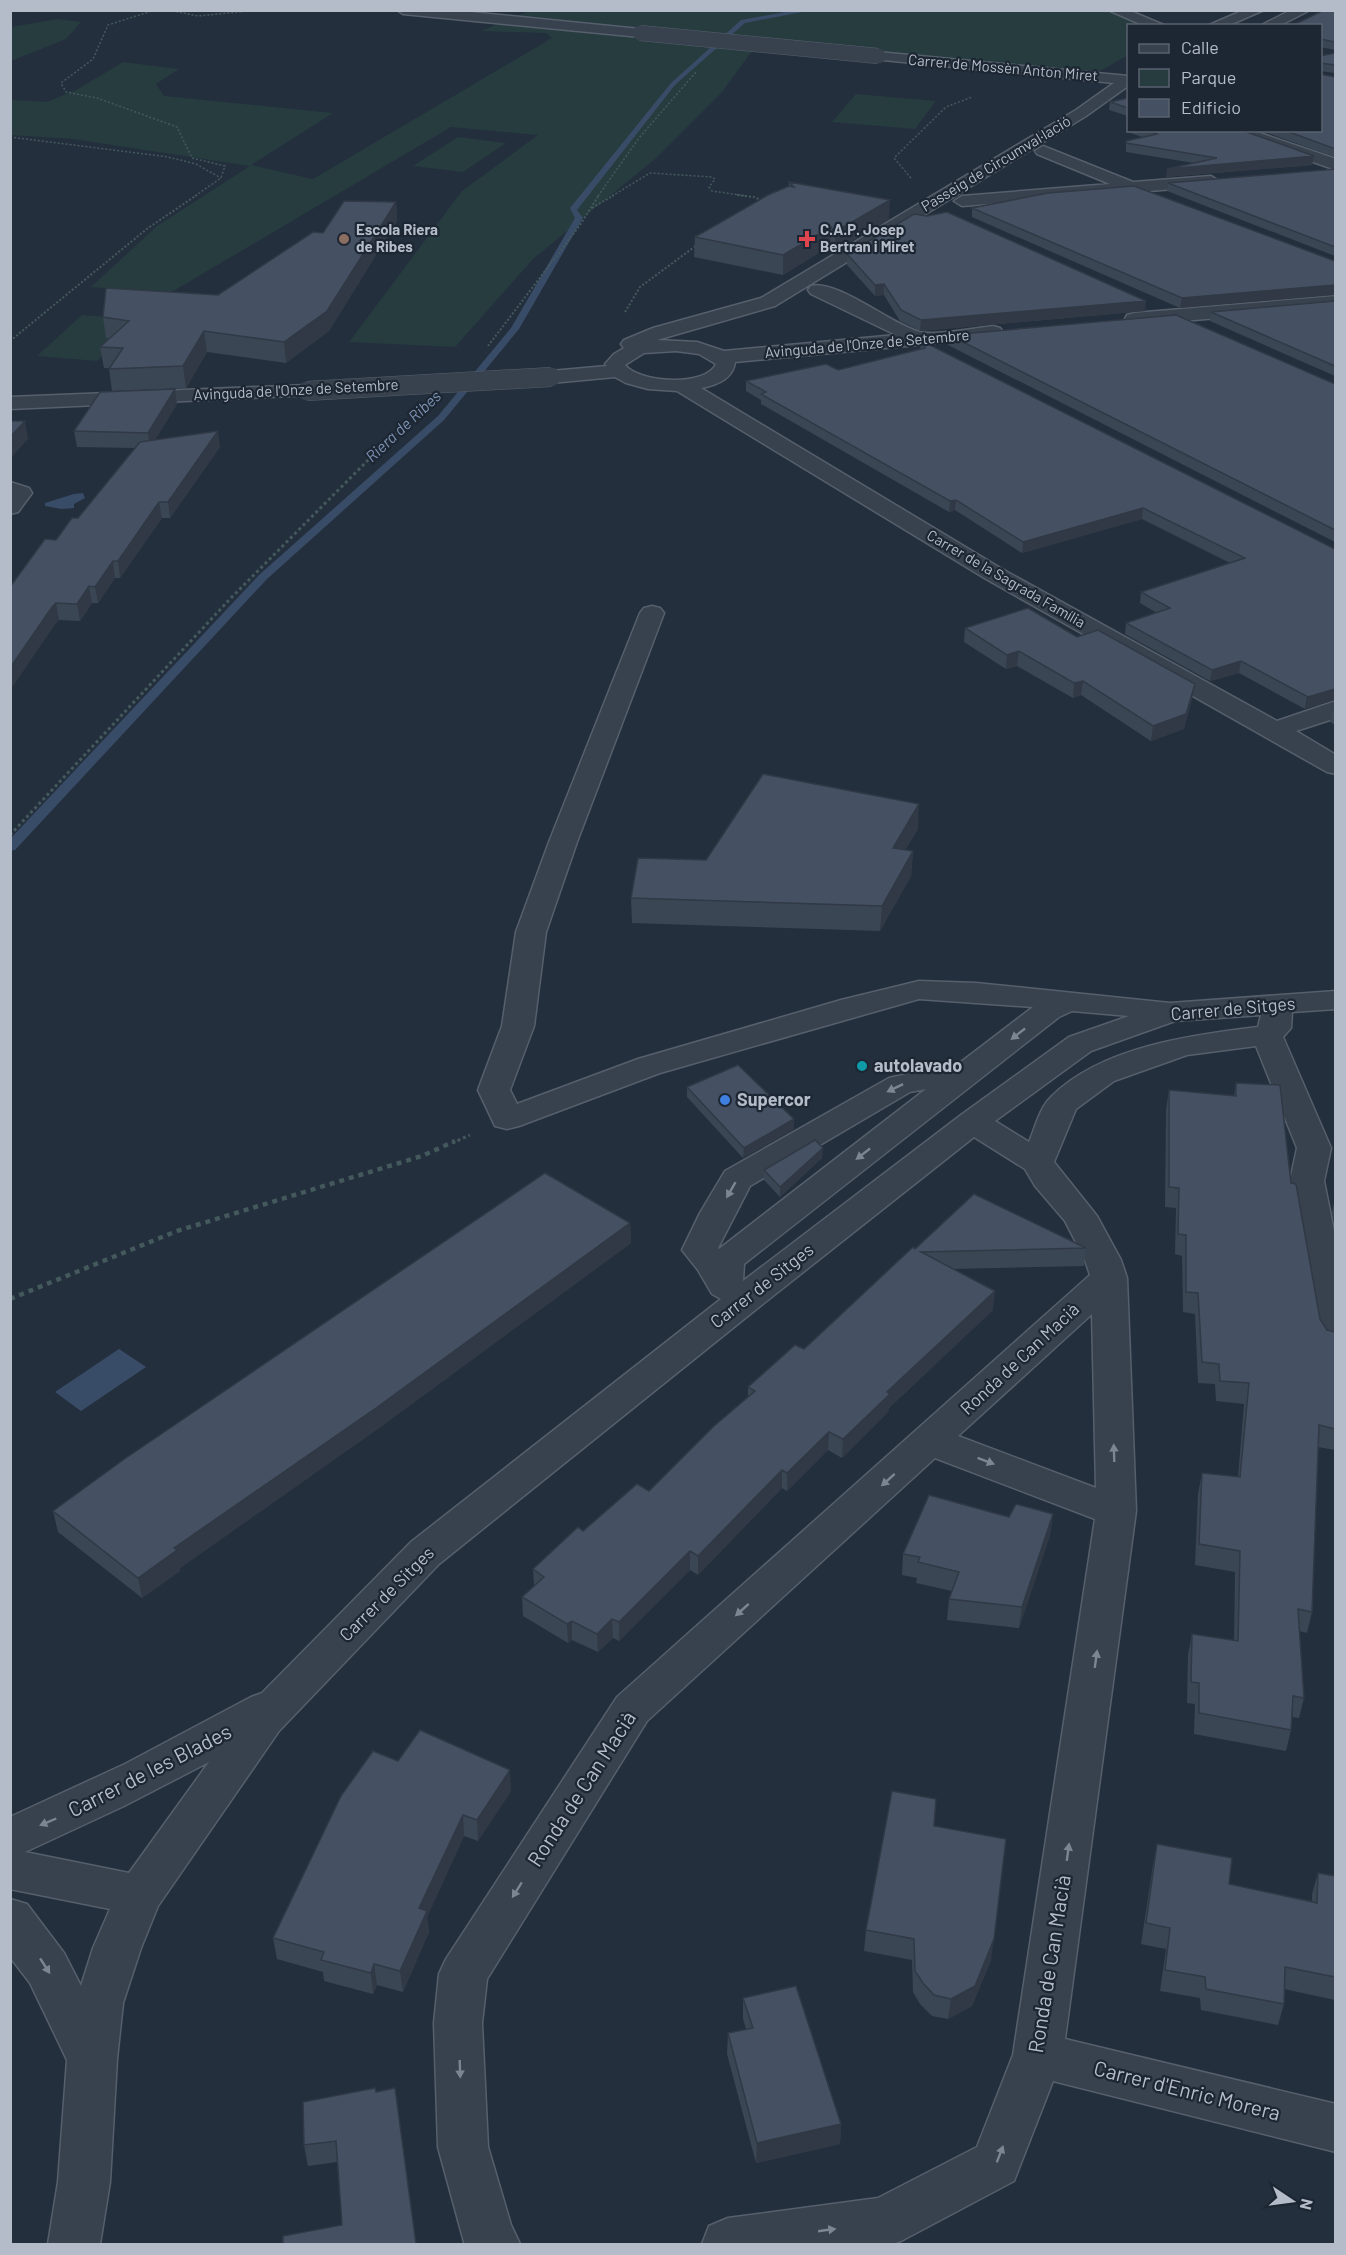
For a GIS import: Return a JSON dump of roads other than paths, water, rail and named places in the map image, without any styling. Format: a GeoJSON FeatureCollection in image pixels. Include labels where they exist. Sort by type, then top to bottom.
{"type":"FeatureCollection","features":[{"type":"Feature","properties":{"kind":"street","name":"Carrer de Mossèn Anton Miret"},"geometry":{"type":"LineString","coordinates":[[403,10],[1127,80]]}},
{"type":"Feature","properties":{"kind":"street"},"geometry":{"type":"LineString","coordinates":[[1114,10],[1154,24]]}},
{"type":"Feature","properties":{"kind":"street"},"geometry":{"type":"LineString","coordinates":[[1219,24],[1258,10]]}},
{"type":"Feature","properties":{"kind":"street"},"geometry":{"type":"LineString","coordinates":[[1271,24],[1304,10]]}},
{"type":"Feature","properties":{"kind":"street","name":"Passeig de Circumval·lació"},"geometry":{"type":"LineString","coordinates":[[631,344],[660,332],[768,302],[1081,113],[1127,81]]}},
{"type":"Feature","properties":{"kind":"street","name":"Passeig de Circumval·lació"},"geometry":{"type":"LineString","coordinates":[[676,345],[711,330],[756,319],[784,309],[1119,107]]}},
{"type":"Feature","properties":{"kind":"street"},"geometry":{"type":"LineString","coordinates":[[1241,132],[1335,165]]}},
{"type":"Feature","properties":{"kind":"street"},"geometry":{"type":"LineString","coordinates":[[1043,151],[1168,201]]}},
{"type":"Feature","properties":{"kind":"street"},"geometry":{"type":"LineString","coordinates":[[1312,172],[1335,171]]}},
{"type":"Feature","properties":{"kind":"street"},"geometry":{"type":"LineString","coordinates":[[962,201],[1229,180]]}},
{"type":"Feature","properties":{"kind":"street"},"geometry":{"type":"LineString","coordinates":[[817,290],[956,358]]}},
{"type":"Feature","properties":{"kind":"street"},"geometry":{"type":"LineString","coordinates":[[1139,301],[1205,330]]}},
{"type":"Feature","properties":{"kind":"street"},"geometry":{"type":"LineString","coordinates":[[1118,321],[1335,302]]}},
{"type":"Feature","properties":{"kind":"street","name":"Avinguda de l'Onze de Setembre"},"geometry":{"type":"LineString","coordinates":[[721,357],[1014,330]]}},
{"type":"Feature","properties":{"kind":"street"},"geometry":{"type":"LineString","coordinates":[[653,345],[699,348],[721,357],[726,363],[723,372],[714,377],[681,386],[642,383],[624,376],[617,371],[615,364],[622,354],[653,345]]}},
{"type":"Feature","properties":{"kind":"street","name":"Avinguda de l'Onze de Setembre"},"geometry":{"type":"LineString","coordinates":[[10,403],[307,391],[617,371]]}},
{"type":"Feature","properties":{"kind":"street","name":"Carrer de la Sagrada Família"},"geometry":{"type":"LineString","coordinates":[[681,386],[994,574],[1275,730],[1335,766]]}},
{"type":"Feature","properties":{"kind":"street"},"geometry":{"type":"LineString","coordinates":[[10,488],[21,493],[10,507]]}},
{"type":"Feature","properties":{"kind":"street"},"geometry":{"type":"LineString","coordinates":[[652,613],[563,842],[531,932],[518,1026],[494,1090],[507,1119],[649,1066],[852,1006],[919,990],[976,992],[1171,1011]]}},
{"type":"Feature","properties":{"kind":"street"},"geometry":{"type":"LineString","coordinates":[[1275,730],[1335,709]]}},
{"type":"Feature","properties":{"kind":"street","name":"Carrer de Sitges"},"geometry":{"type":"LineString","coordinates":[[275,1708],[425,1553],[735,1292],[1080,1044],[1171,1011],[1272,1019],[1335,1000]]}},
{"type":"Feature","properties":{"kind":"street"},"geometry":{"type":"LineString","coordinates":[[735,1292],[727,1260],[1048,1010],[1066,1002]]}},
{"type":"Feature","properties":{"kind":"street"},"geometry":{"type":"LineString","coordinates":[[1037,1162],[1062,1104],[1103,1074],[1182,1046],[1272,1019],[1324,1146],[1307,1180],[1335,1339]]}},
{"type":"Feature","properties":{"kind":"street"},"geometry":{"type":"LineString","coordinates":[[735,1292],[700,1250],[737,1179],[900,1085],[972,1069]]}},
{"type":"Feature","properties":{"kind":"street","name":"Ronda de Can Macià"},"geometry":{"type":"LineString","coordinates":[[728,2244],[883,2223],[996,2164],[1038,2055],[1116,1511],[1109,1278],[1103,1260],[1080,1216],[1047,1178],[1037,1162],[973,1122]]}},
{"type":"Feature","properties":{"kind":"street","name":"Ronda de Can Macià"},"geometry":{"type":"LineString","coordinates":[[494,2244],[490,2242],[462,2147],[458,2023],[463,1974],[632,1708],[931,1441],[1109,1278]]}},
{"type":"Feature","properties":{"kind":"street"},"geometry":{"type":"LineString","coordinates":[[931,1441],[1116,1511]]}},
{"type":"Feature","properties":{"kind":"street"},"geometry":{"type":"LineString","coordinates":[[74,2244],[84,2182],[92,2059],[99,2003],[117,1948],[140,1895],[275,1708]]}},
{"type":"Feature","properties":{"kind":"street","name":"Carrer de les Blades"},"geometry":{"type":"LineString","coordinates":[[10,1838],[76,1810],[275,1708]]}},
{"type":"Feature","properties":{"kind":"street"},"geometry":{"type":"LineString","coordinates":[[10,1869],[140,1895]]}},
{"type":"Feature","properties":{"kind":"street"},"geometry":{"type":"LineString","coordinates":[[10,1919],[47,1968],[92,2059]]}},
{"type":"Feature","properties":{"kind":"street","name":"Carrer d'Enric Morera"},"geometry":{"type":"LineString","coordinates":[[1038,2055],[1335,2128]]}},
{"type":"Feature","properties":{"kind":"water"},"geometry":{"type":"Polygon","coordinates":[[[83,493],[85,498],[74,504],[74,508],[62,509],[45,506],[45,503],[83,493]]]}},
{"type":"Feature","properties":{"kind":"water"},"geometry":{"type":"Polygon","coordinates":[[[119,1349],[146,1367],[81,1411],[55,1392],[119,1349]]]}},
{"type":"Feature","properties":{"kind":"waterway","name":"Riera de Ribes"},"geometry":{"type":"LineString","coordinates":[[10,847],[263,577],[441,418],[515,329],[579,218],[573,210],[673,84],[743,21],[810,10]]}},
{"type":"Feature","properties":{"kind":"place","name":"Escola Riera de Ribes"},"geometry":{"type":"Point","coordinates":[344,239]}},
{"type":"Feature","properties":{"kind":"place","name":"C.A.P. Josep Bertran i Miret"},"geometry":{"type":"Point","coordinates":[807,239]}},
{"type":"Feature","properties":{"kind":"place","name":"autolavado"},"geometry":{"type":"Point","coordinates":[862,1066]}},
{"type":"Feature","properties":{"kind":"place","name":"Supercor"},"geometry":{"type":"Point","coordinates":[725,1100]}}]}
